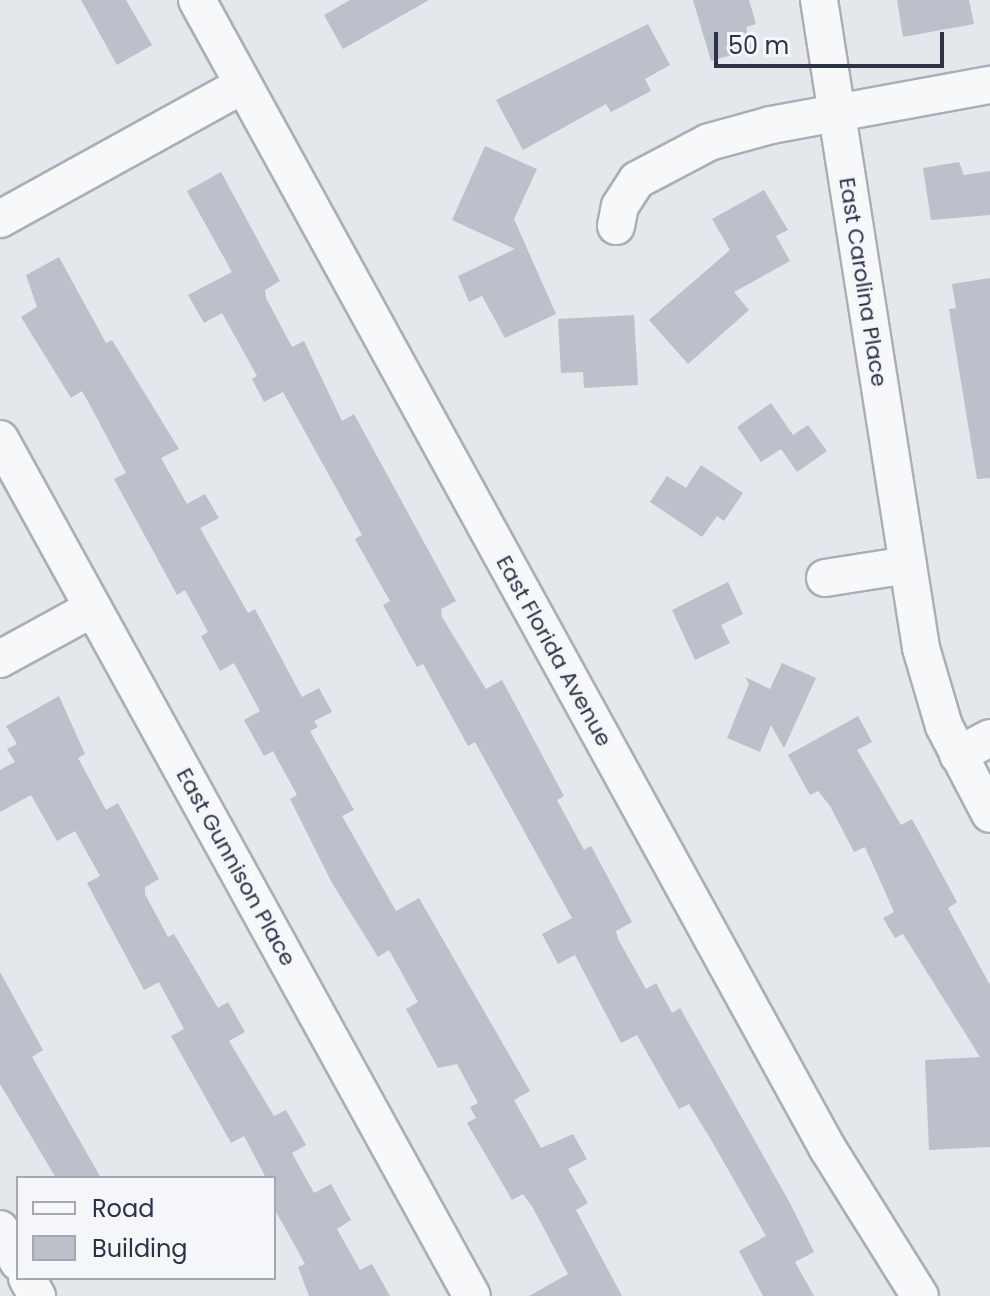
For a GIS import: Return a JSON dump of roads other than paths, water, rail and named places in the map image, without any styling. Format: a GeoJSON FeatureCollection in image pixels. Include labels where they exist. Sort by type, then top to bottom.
{"type":"FeatureCollection","features":[{"type":"Feature","properties":{"kind":"street","name":"East Florida Avenue"},"geometry":{"type":"LineString","coordinates":[[197,0],[828,1149],[920,1296]]}},
{"type":"Feature","properties":{"kind":"street","name":"East Carolina Place"},"geometry":{"type":"LineString","coordinates":[[819,0],[928,676],[958,755],[990,814]]}},
{"type":"Feature","properties":{"kind":"street"},"geometry":{"type":"LineString","coordinates":[[0,219],[243,85]]}},
{"type":"Feature","properties":{"kind":"street"},"geometry":{"type":"LineString","coordinates":[[616,226],[631,185],[658,165],[735,133],[990,85]]}},
{"type":"Feature","properties":{"kind":"street","name":"East Gunnison Place"},"geometry":{"type":"LineString","coordinates":[[0,439],[472,1296]]}},
{"type":"Feature","properties":{"kind":"street"},"geometry":{"type":"LineString","coordinates":[[825,578],[908,565]]}},
{"type":"Feature","properties":{"kind":"street"},"geometry":{"type":"LineString","coordinates":[[0,659],[93,608]]}},
{"type":"Feature","properties":{"kind":"street"},"geometry":{"type":"LineString","coordinates":[[958,755],[990,738]]}},
{"type":"Feature","properties":{"kind":"street"},"geometry":{"type":"LineString","coordinates":[[0,1229],[16,1258]]}}]}
